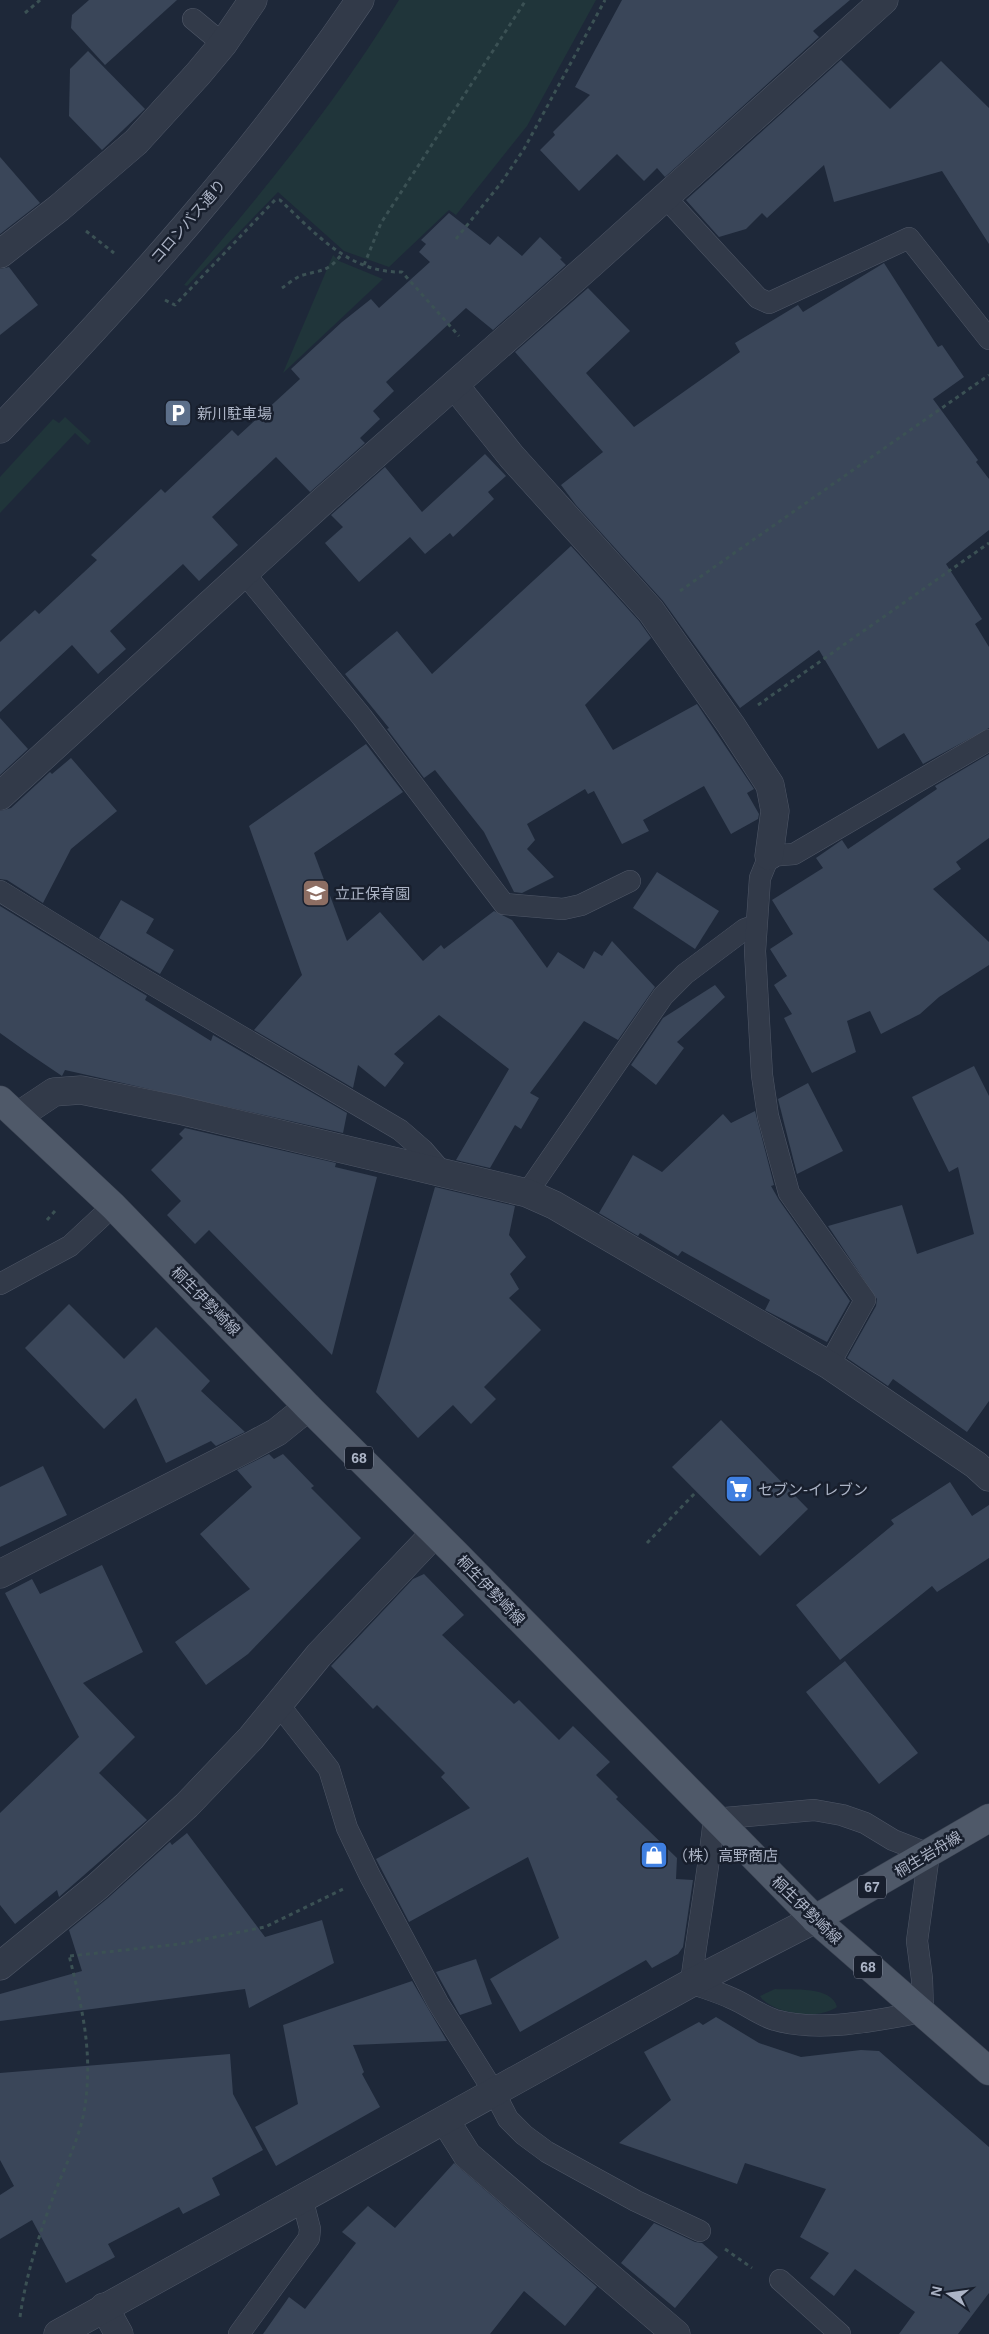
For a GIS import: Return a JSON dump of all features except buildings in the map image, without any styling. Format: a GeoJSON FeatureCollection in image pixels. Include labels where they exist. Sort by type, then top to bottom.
{"type":"FeatureCollection","features":[{"type":"Feature","properties":{"kind":"main road","name":"桐生伊勢崎線"},"geometry":{"type":"LineString","coordinates":[[9,1108],[113,1206],[308,1407],[435,1533],[714,1819],[815,1919],[989,2071]]}},
{"type":"Feature","properties":{"kind":"main road","name":"桐生岩舟線"},"geometry":{"type":"LineString","coordinates":[[815,1919],[989,1818]]}},
{"type":"Feature","properties":{"kind":"street"},"geometry":{"type":"LineString","coordinates":[[0,254],[59,208],[136,142],[223,44],[254,0]]}},
{"type":"Feature","properties":{"kind":"street","name":"コロンバス通り"},"geometry":{"type":"LineString","coordinates":[[0,429],[140,278],[254,144],[318,62],[360,0]]}},
{"type":"Feature","properties":{"kind":"street"},"geometry":{"type":"LineString","coordinates":[[0,796],[324,500],[455,386],[884,0]]}},
{"type":"Feature","properties":{"kind":"street"},"geometry":{"type":"LineString","coordinates":[[455,386],[512,457],[650,612],[731,724],[770,784],[775,811],[770,856]]}},
{"type":"Feature","properties":{"kind":"street"},"geometry":{"type":"LineString","coordinates":[[9,1108],[54,1092],[81,1090],[189,1112],[527,1193],[554,1205],[829,1365],[976,1465],[989,1477]]}},
{"type":"Feature","properties":{"kind":"street"},"geometry":{"type":"LineString","coordinates":[[0,1574],[277,1432],[308,1407]]}},
{"type":"Feature","properties":{"kind":"street"},"geometry":{"type":"LineString","coordinates":[[0,1966],[22,1950],[98,1886],[187,1805],[251,1738],[319,1655],[435,1533]]}},
{"type":"Feature","properties":{"kind":"street"},"geometry":{"type":"LineString","coordinates":[[58,2334],[691,1983],[815,1919]]}},
{"type":"Feature","properties":{"kind":"street"},"geometry":{"type":"LineString","coordinates":[[445,2120],[467,2156],[676,2334]]}},
{"type":"Feature","properties":{"kind":"street"},"geometry":{"type":"LineString","coordinates":[[104,2307],[119,2334]]}},
{"type":"Feature","properties":{"kind":"lane"},"geometry":{"type":"LineString","coordinates":[[193,18],[223,44]]}},
{"type":"Feature","properties":{"kind":"lane"},"geometry":{"type":"LineString","coordinates":[[665,197],[758,298],[769,303],[909,238],[989,339]]}},
{"type":"Feature","properties":{"kind":"lane"},"geometry":{"type":"LineString","coordinates":[[245,574],[362,717],[504,904],[563,909],[582,905],[630,882]]}},
{"type":"Feature","properties":{"kind":"lane"},"geometry":{"type":"LineString","coordinates":[[829,1365],[865,1300],[789,1193],[782,1173],[768,1116],[762,1075],[755,951],[760,878],[770,856],[794,854],[989,740]]}},
{"type":"Feature","properties":{"kind":"lane"},"geometry":{"type":"LineString","coordinates":[[0,891],[128,970],[400,1130],[423,1150],[442,1172]]}},
{"type":"Feature","properties":{"kind":"lane"},"geometry":{"type":"LineString","coordinates":[[527,1193],[663,996],[685,974],[745,929],[756,925]]}},
{"type":"Feature","properties":{"kind":"lane"},"geometry":{"type":"LineString","coordinates":[[0,1284],[70,1246],[113,1206]]}},
{"type":"Feature","properties":{"kind":"lane"},"geometry":{"type":"LineString","coordinates":[[279,1705],[329,1769],[346,1828],[370,1876],[438,2003],[494,2092],[508,2119],[524,2135],[547,2152],[636,2200],[700,2231]]}},
{"type":"Feature","properties":{"kind":"lane"},"geometry":{"type":"LineString","coordinates":[[814,1810],[842,1815],[865,1823],[893,1840],[929,1854],[917,1941],[922,1979],[922,2012],[869,2021],[815,2026],[791,2024],[773,2019],[732,1998],[691,1983],[697,1934],[709,1873],[714,1819],[814,1810]]}},
{"type":"Feature","properties":{"kind":"lane"},"geometry":{"type":"LineString","coordinates":[[239,2334],[309,2238],[310,2229],[302,2198]]}},
{"type":"Feature","properties":{"kind":"lane"},"geometry":{"type":"LineString","coordinates":[[780,2280],[840,2334]]}},
{"type":"Feature","properties":{"kind":"path"},"geometry":{"type":"LineString","coordinates":[[25,13],[40,0]]}},
{"type":"Feature","properties":{"kind":"path"},"geometry":{"type":"LineString","coordinates":[[364,264],[381,223],[526,0]]}},
{"type":"Feature","properties":{"kind":"path"},"geometry":{"type":"LineString","coordinates":[[456,239],[501,183],[524,149],[605,0]]}},
{"type":"Feature","properties":{"kind":"path"},"geometry":{"type":"LineString","coordinates":[[165,300],[175,305],[275,200],[280,200],[341,255],[387,272],[402,272],[462,339]]}},
{"type":"Feature","properties":{"kind":"path"},"geometry":{"type":"LineString","coordinates":[[282,288],[301,275],[318,273],[334,264],[341,255]]}},
{"type":"Feature","properties":{"kind":"path"},"geometry":{"type":"LineString","coordinates":[[650,612],[989,376]]}},
{"type":"Feature","properties":{"kind":"path"},"geometry":{"type":"LineString","coordinates":[[731,724],[989,543]]}},
{"type":"Feature","properties":{"kind":"path"},"geometry":{"type":"LineString","coordinates":[[647,1543],[696,1492]]}},
{"type":"Feature","properties":{"kind":"path"},"geometry":{"type":"LineString","coordinates":[[22,1950],[69,1956],[180,1944],[265,1927],[370,1876]]}},
{"type":"Feature","properties":{"kind":"path"},"geometry":{"type":"LineString","coordinates":[[20,2316],[24,2289],[42,2231],[77,2136],[85,2108],[89,2062],[87,2036],[69,1956]]}},
{"type":"Feature","properties":{"kind":"path"},"geometry":{"type":"LineString","coordinates":[[700,2231],[770,2282],[780,2280]]}},
{"type":"Feature","properties":{"kind":"green space"},"geometry":{"type":"Polygon","coordinates":[[[399,0],[596,0],[527,126],[456,215],[449,210],[389,267],[344,251],[278,192],[187,286],[184,285],[297,147],[350,75],[399,0]]]}},
{"type":"Feature","properties":{"kind":"green space"},"geometry":{"type":"Polygon","coordinates":[[[333,255],[339,261],[383,279],[283,373],[333,255]]]}},
{"type":"Feature","properties":{"kind":"green space"},"geometry":{"type":"Polygon","coordinates":[[[65,417],[91,441],[88,445],[75,433],[0,513],[0,477],[53,419],[59,423],[65,417]]]}},
{"type":"Feature","properties":{"kind":"green space"},"geometry":{"type":"Polygon","coordinates":[[[775,1989],[820,1992],[834,2000],[837,2007],[820,2013],[799,2014],[788,2012],[769,2004],[760,1996],[775,1989]]]}},
{"type":"Feature","properties":{"kind":"place","name":"新川駐車場"},"geometry":{"type":"Point","coordinates":[178,413]}},
{"type":"Feature","properties":{"kind":"place","name":"立正保育園"},"geometry":{"type":"Point","coordinates":[316,893]}},
{"type":"Feature","properties":{"kind":"place","name":"セブン-イレブン"},"geometry":{"type":"Point","coordinates":[739,1489]}},
{"type":"Feature","properties":{"kind":"place","name":"（株）高野商店"},"geometry":{"type":"Point","coordinates":[654,1855]}}]}
